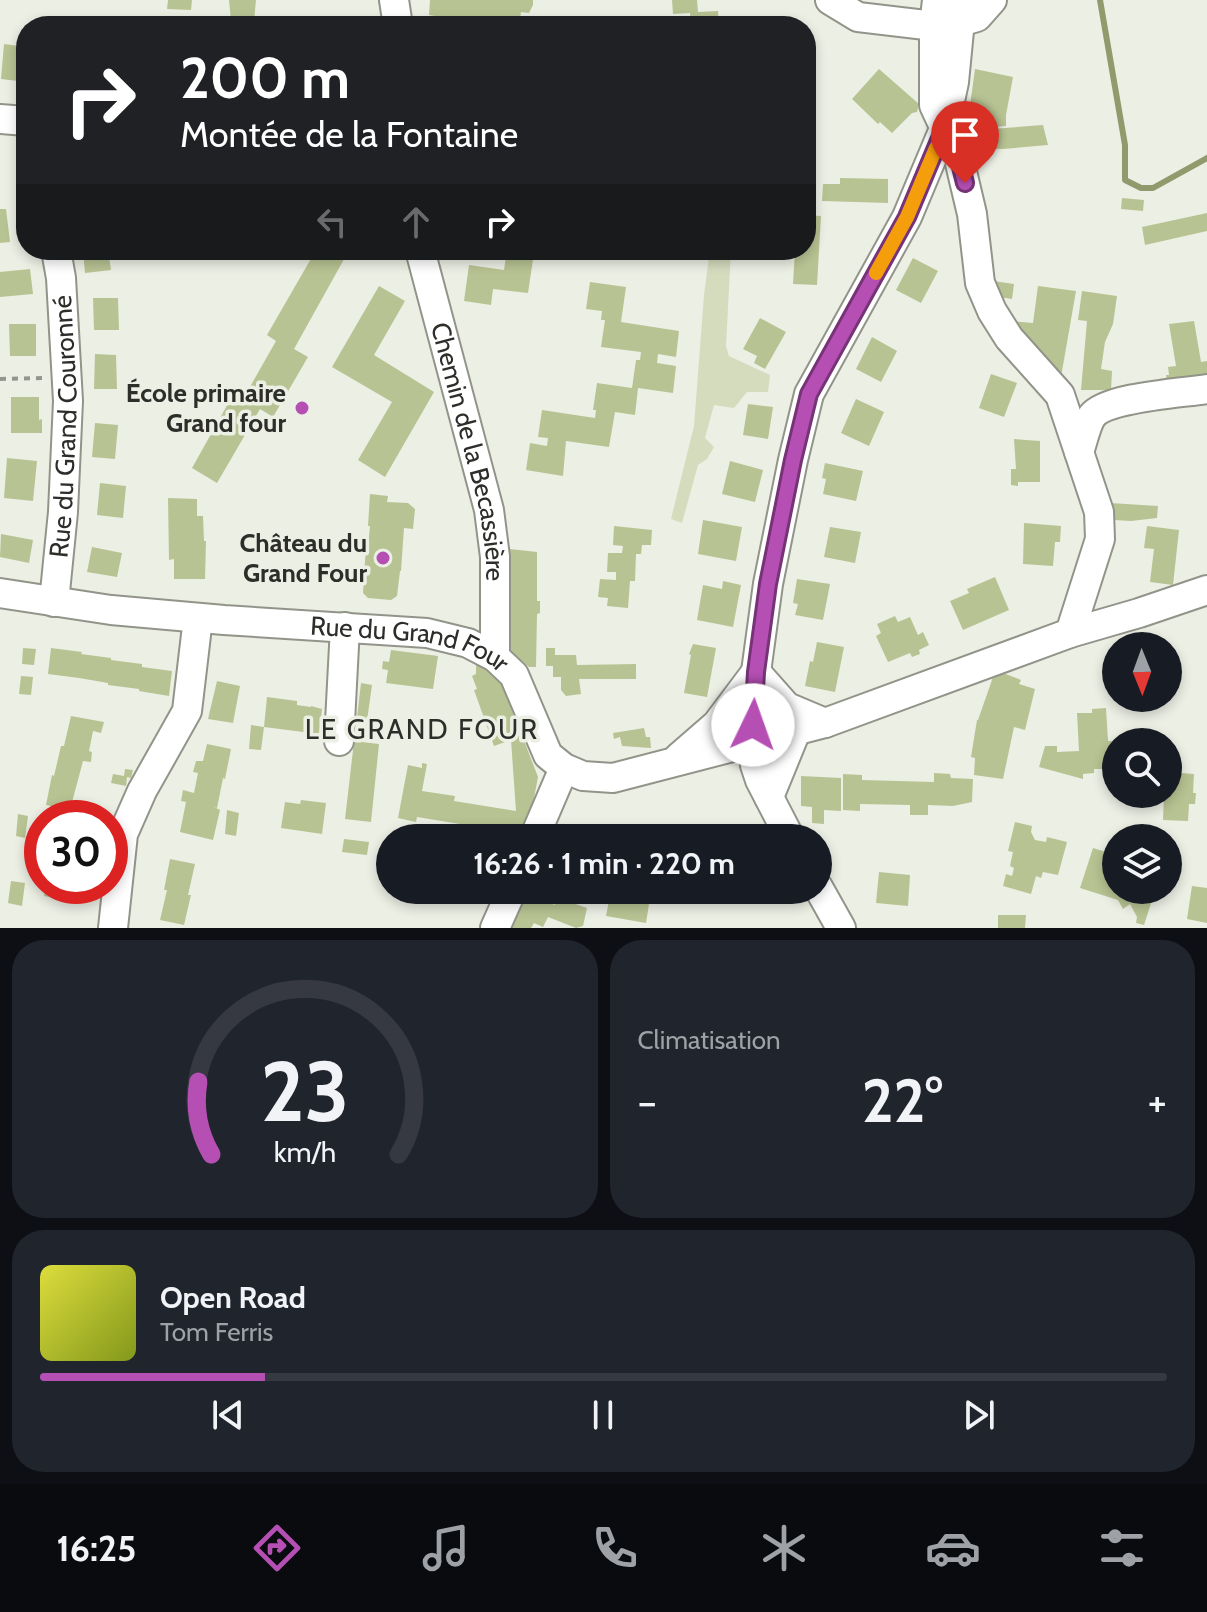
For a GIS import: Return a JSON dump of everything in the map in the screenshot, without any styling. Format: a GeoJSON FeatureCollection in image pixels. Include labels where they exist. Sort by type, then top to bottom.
{"type":"FeatureCollection","features":[{"type":"Feature","properties":{"kind":"street"},"geometry":{"type":"LineString","coordinates":[[830,0],[858,17],[948,12],[977,17],[992,0]]}},
{"type":"Feature","properties":{"kind":"street"},"geometry":{"type":"LineString","coordinates":[[783,824],[755,765],[752,742],[756,672],[768,584],[793,460],[809,394],[907,217],[944,129],[954,82],[948,12]]}},
{"type":"Feature","properties":{"kind":"street"},"geometry":{"type":"LineString","coordinates":[[944,129],[959,159],[972,214],[980,283],[992,311],[1009,338],[1060,395],[1099,512],[1100,539],[1070,633]]}},
{"type":"Feature","properties":{"kind":"street","name":"Rue du Grand Couronné"},"geometry":{"type":"LineString","coordinates":[[54,602],[63,512],[68,401],[58,260]]}},
{"type":"Feature","properties":{"kind":"street","name":"Chemin de la Becassière"},"geometry":{"type":"LineString","coordinates":[[423,260],[489,510],[495,557],[495,657]]}},
{"type":"Feature","properties":{"kind":"street"},"geometry":{"type":"LineString","coordinates":[[1079,452],[1091,418],[1101,408],[1118,402],[1207,389]]}},
{"type":"Feature","properties":{"kind":"street"},"geometry":{"type":"LineString","coordinates":[[1086,587],[1109,603],[1139,613]]}},
{"type":"Feature","properties":{"kind":"street"},"geometry":{"type":"LineString","coordinates":[[540,824],[564,768],[583,776],[613,778],[825,723],[1070,633],[1207,590]]}},
{"type":"Feature","properties":{"kind":"street","name":"Rue du Grand Four"},"geometry":{"type":"LineString","coordinates":[[0,593],[111,610],[427,633],[468,643],[495,657],[514,675],[548,755],[564,768]]}},
{"type":"Feature","properties":{"kind":"street"},"geometry":{"type":"LineString","coordinates":[[113,928],[123,834],[142,791],[187,711],[198,618]]}},
{"type":"Feature","properties":{"kind":"street"},"geometry":{"type":"LineString","coordinates":[[339,741],[345,627]]}},
{"type":"Feature","properties":{"kind":"street"},"geometry":{"type":"LineString","coordinates":[[756,672],[787,707],[825,723]]}},
{"type":"Feature","properties":{"kind":"street"},"geometry":{"type":"LineString","coordinates":[[674,761],[717,724],[756,672]]}},
{"type":"Feature","properties":{"kind":"street"},"geometry":{"type":"LineString","coordinates":[[769,797],[796,731]]}},
{"type":"Feature","properties":{"kind":"street"},"geometry":{"type":"LineString","coordinates":[[495,928],[506,904]]}},
{"type":"Feature","properties":{"kind":"street"},"geometry":{"type":"LineString","coordinates":[[828,904],[841,928]]}},
{"type":"Feature","properties":{"kind":"path"},"geometry":{"type":"LineString","coordinates":[[0,379],[67,377]]}},
{"type":"Feature","properties":{"kind":"green space"},"geometry":{"type":"Polygon","coordinates":[[[709,260],[730,260],[726,346],[729,356],[770,375],[768,392],[747,392],[734,408],[714,405],[705,438],[714,447],[707,459],[698,465],[682,523],[671,519],[694,426],[709,260]]]}},
{"type":"Feature","properties":{"kind":"building"},"geometry":{"type":"Polygon","coordinates":[[[168,0],[192,0],[191,10],[167,9],[168,0]]]}},
{"type":"Feature","properties":{"kind":"building"},"geometry":{"type":"Polygon","coordinates":[[[229,0],[256,0],[254,16],[231,16],[229,0]]]}},
{"type":"Feature","properties":{"kind":"building"},"geometry":{"type":"Polygon","coordinates":[[[430,0],[533,0],[529,13],[521,12],[520,16],[429,15],[430,0]]]}},
{"type":"Feature","properties":{"kind":"building"},"geometry":{"type":"Polygon","coordinates":[[[672,0],[697,0],[698,12],[718,11],[718,16],[690,16],[690,13],[673,14],[672,0]]]}},
{"type":"Feature","properties":{"kind":"building"},"geometry":{"type":"Polygon","coordinates":[[[4,44],[16,46],[16,81],[1,79],[4,44]]]}},
{"type":"Feature","properties":{"kind":"building"},"geometry":{"type":"Polygon","coordinates":[[[879,69],[919,104],[917,112],[912,113],[892,133],[852,99],[879,69]]]}},
{"type":"Feature","properties":{"kind":"building"},"geometry":{"type":"Polygon","coordinates":[[[975,69],[1013,77],[1006,126],[992,129],[1043,125],[1048,145],[972,148],[969,113],[975,69]]]}},
{"type":"Feature","properties":{"kind":"building"},"geometry":{"type":"Polygon","coordinates":[[[840,178],[888,179],[888,203],[822,201],[823,184],[840,184],[840,178]]]}},
{"type":"Feature","properties":{"kind":"building"},"geometry":{"type":"Polygon","coordinates":[[[1122,198],[1144,200],[1143,211],[1121,209],[1122,198]]]}},
{"type":"Feature","properties":{"kind":"building"},"geometry":{"type":"Polygon","coordinates":[[[0,209],[6,209],[10,242],[0,243],[0,209]]]}},
{"type":"Feature","properties":{"kind":"building"},"geometry":{"type":"Polygon","coordinates":[[[1207,213],[1207,231],[1145,245],[1142,227],[1207,213]]]}},
{"type":"Feature","properties":{"kind":"building"},"geometry":{"type":"Polygon","coordinates":[[[816,216],[821,216],[817,285],[793,284],[794,260],[816,260],[816,216]]]}},
{"type":"Feature","properties":{"kind":"building"},"geometry":{"type":"Polygon","coordinates":[[[913,258],[938,271],[921,303],[896,290],[913,258]]]}},
{"type":"Feature","properties":{"kind":"building"},"geometry":{"type":"Polygon","coordinates":[[[84,260],[110,260],[111,270],[85,273],[84,260]]]}},
{"type":"Feature","properties":{"kind":"building"},"geometry":{"type":"Polygon","coordinates":[[[310,260],[344,260],[294,349],[308,357],[273,417],[260,409],[217,483],[192,468],[234,393],[243,399],[276,341],[267,335],[310,260]]]}},
{"type":"Feature","properties":{"kind":"building"},"geometry":{"type":"Polygon","coordinates":[[[506,260],[533,260],[528,293],[493,289],[491,305],[464,301],[469,265],[504,270],[506,260]]]}},
{"type":"Feature","properties":{"kind":"building"},"geometry":{"type":"Polygon","coordinates":[[[30,269],[33,294],[0,297],[0,272],[30,269]]]}},
{"type":"Feature","properties":{"kind":"building"},"geometry":{"type":"Polygon","coordinates":[[[993,281],[1014,284],[1012,299],[999,297],[993,281]]]}},
{"type":"Feature","properties":{"kind":"building"},"geometry":{"type":"Polygon","coordinates":[[[590,282],[626,287],[621,322],[679,331],[676,357],[658,354],[657,363],[676,366],[673,393],[638,388],[635,415],[615,412],[609,447],[566,441],[563,476],[526,470],[530,443],[547,446],[548,438],[538,437],[542,410],[595,418],[596,410],[593,410],[597,383],[632,388],[636,360],[640,360],[641,352],[601,347],[605,320],[601,320],[602,311],[586,309],[590,282]]]}},
{"type":"Feature","properties":{"kind":"building"},"geometry":{"type":"Polygon","coordinates":[[[379,286],[405,301],[374,355],[434,392],[385,477],[358,460],[392,402],[332,367],[379,286]]]}},
{"type":"Feature","properties":{"kind":"building"},"geometry":{"type":"Polygon","coordinates":[[[1038,286],[1076,291],[1061,377],[1010,321],[1033,323],[1038,286]]]}},
{"type":"Feature","properties":{"kind":"building"},"geometry":{"type":"Polygon","coordinates":[[[1082,291],[1117,296],[1101,369],[1112,371],[1111,390],[1081,390],[1087,321],[1078,320],[1082,291]]]}},
{"type":"Feature","properties":{"kind":"building"},"geometry":{"type":"Polygon","coordinates":[[[93,298],[118,298],[119,330],[94,330],[93,298]]]}},
{"type":"Feature","properties":{"kind":"building"},"geometry":{"type":"Polygon","coordinates":[[[760,318],[786,332],[765,369],[754,363],[757,356],[743,349],[760,318]]]}},
{"type":"Feature","properties":{"kind":"building"},"geometry":{"type":"Polygon","coordinates":[[[1194,321],[1201,362],[1207,361],[1207,380],[1168,389],[1168,367],[1176,366],[1169,324],[1194,321]]]}},
{"type":"Feature","properties":{"kind":"building"},"geometry":{"type":"Polygon","coordinates":[[[9,324],[36,324],[36,356],[10,356],[9,324]]]}},
{"type":"Feature","properties":{"kind":"building"},"geometry":{"type":"Polygon","coordinates":[[[872,337],[897,351],[881,382],[856,369],[872,337]]]}},
{"type":"Feature","properties":{"kind":"building"},"geometry":{"type":"Polygon","coordinates":[[[95,354],[116,355],[117,389],[94,389],[95,354]]]}},
{"type":"Feature","properties":{"kind":"building"},"geometry":{"type":"Polygon","coordinates":[[[991,374],[1017,383],[1004,417],[979,408],[991,374]]]}},
{"type":"Feature","properties":{"kind":"building"},"geometry":{"type":"Polygon","coordinates":[[[11,397],[39,397],[42,433],[11,433],[11,397]]]}},
{"type":"Feature","properties":{"kind":"building"},"geometry":{"type":"Polygon","coordinates":[[[856,399],[884,412],[869,446],[841,433],[856,399]]]}},
{"type":"Feature","properties":{"kind":"building"},"geometry":{"type":"Polygon","coordinates":[[[748,404],[773,407],[768,439],[743,435],[748,404]]]}},
{"type":"Feature","properties":{"kind":"building"},"geometry":{"type":"Polygon","coordinates":[[[95,423],[118,425],[115,459],[92,457],[95,423]]]}},
{"type":"Feature","properties":{"kind":"building"},"geometry":{"type":"Polygon","coordinates":[[[1014,439],[1040,441],[1040,482],[1011,485],[1011,469],[1016,469],[1014,439]]]}},
{"type":"Feature","properties":{"kind":"building"},"geometry":{"type":"Polygon","coordinates":[[[7,458],[37,461],[33,501],[4,498],[7,458]]]}},
{"type":"Feature","properties":{"kind":"building"},"geometry":{"type":"Polygon","coordinates":[[[730,461],[763,470],[755,502],[722,494],[730,461]]]}},
{"type":"Feature","properties":{"kind":"building"},"geometry":{"type":"Polygon","coordinates":[[[825,463],[863,471],[856,501],[823,494],[825,463]]]}},
{"type":"Feature","properties":{"kind":"building"},"geometry":{"type":"Polygon","coordinates":[[[100,483],[126,486],[123,518],[97,515],[100,483]]]}},
{"type":"Feature","properties":{"kind":"building","name":"Château du Grand Four"},"geometry":{"type":"Polygon","coordinates":[[[370,494],[388,496],[387,502],[408,503],[415,509],[413,529],[404,528],[397,596],[391,600],[368,598],[363,593],[370,494]]]}},
{"type":"Feature","properties":{"kind":"building"},"geometry":{"type":"Polygon","coordinates":[[[168,498],[197,499],[197,516],[203,516],[206,541],[205,579],[174,579],[174,559],[169,560],[168,498]]]}},
{"type":"Feature","properties":{"kind":"building"},"geometry":{"type":"Polygon","coordinates":[[[1110,503],[1158,506],[1157,518],[1114,520],[1110,503]]]}},
{"type":"Feature","properties":{"kind":"building"},"geometry":{"type":"Polygon","coordinates":[[[703,520],[742,527],[736,561],[698,554],[703,520]]]}},
{"type":"Feature","properties":{"kind":"building"},"geometry":{"type":"Polygon","coordinates":[[[1024,523],[1061,526],[1060,542],[1055,542],[1053,566],[1023,564],[1024,523]]]}},
{"type":"Feature","properties":{"kind":"building"},"geometry":{"type":"Polygon","coordinates":[[[614,526],[652,530],[651,545],[642,545],[641,554],[636,554],[635,581],[630,581],[628,608],[607,606],[608,598],[598,597],[600,579],[616,580],[616,572],[607,572],[608,553],[622,553],[623,546],[613,545],[614,526]]]}},
{"type":"Feature","properties":{"kind":"building"},"geometry":{"type":"Polygon","coordinates":[[[1147,526],[1179,530],[1173,585],[1150,582],[1154,549],[1144,548],[1147,526]]]}},
{"type":"Feature","properties":{"kind":"building"},"geometry":{"type":"Polygon","coordinates":[[[830,527],[861,532],[855,563],[824,557],[830,527]]]}},
{"type":"Feature","properties":{"kind":"building"},"geometry":{"type":"Polygon","coordinates":[[[1,534],[33,540],[29,563],[0,557],[1,534]]]}},
{"type":"Feature","properties":{"kind":"building"},"geometry":{"type":"Polygon","coordinates":[[[92,547],[122,553],[117,577],[87,572],[92,547]]]}},
{"type":"Feature","properties":{"kind":"building"},"geometry":{"type":"Polygon","coordinates":[[[510,549],[537,552],[537,601],[540,601],[540,613],[537,614],[536,667],[529,667],[508,649],[510,549]]]}},
{"type":"Feature","properties":{"kind":"building"},"geometry":{"type":"Polygon","coordinates":[[[995,577],[1009,610],[963,630],[950,601],[969,593],[967,589],[995,577]]]}},
{"type":"Feature","properties":{"kind":"building"},"geometry":{"type":"Polygon","coordinates":[[[797,579],[830,584],[823,620],[795,615],[798,604],[793,603],[797,579]]]}},
{"type":"Feature","properties":{"kind":"building"},"geometry":{"type":"Polygon","coordinates":[[[723,581],[741,585],[733,627],[697,620],[703,585],[722,589],[723,581]]]}},
{"type":"Feature","properties":{"kind":"building"},"geometry":{"type":"Polygon","coordinates":[[[895,616],[898,622],[910,617],[918,635],[923,632],[929,645],[919,650],[920,654],[912,657],[910,653],[888,662],[876,636],[881,633],[877,624],[895,616]]]}},
{"type":"Feature","properties":{"kind":"building"},"geometry":{"type":"Polygon","coordinates":[[[817,642],[844,647],[835,692],[805,686],[817,642]]]}},
{"type":"Feature","properties":{"kind":"building"},"geometry":{"type":"Polygon","coordinates":[[[693,644],[716,648],[707,697],[684,693],[693,644]]]}},
{"type":"Feature","properties":{"kind":"building"},"geometry":{"type":"Polygon","coordinates":[[[23,648],[36,649],[34,665],[22,664],[23,648]]]}},
{"type":"Feature","properties":{"kind":"building"},"geometry":{"type":"Polygon","coordinates":[[[51,648],[172,671],[169,696],[48,674],[51,648]]]}},
{"type":"Feature","properties":{"kind":"building"},"geometry":{"type":"Polygon","coordinates":[[[546,648],[555,648],[555,655],[576,655],[577,665],[636,664],[636,679],[579,679],[581,694],[566,696],[561,690],[561,677],[553,677],[553,666],[546,666],[546,648]]]}},
{"type":"Feature","properties":{"kind":"building"},"geometry":{"type":"Polygon","coordinates":[[[391,650],[438,656],[433,689],[386,683],[388,670],[382,669],[383,661],[389,662],[391,650]]]}},
{"type":"Feature","properties":{"kind":"building"},"geometry":{"type":"Polygon","coordinates":[[[476,662],[501,678],[538,777],[529,824],[460,824],[417,817],[416,822],[398,818],[408,765],[422,768],[422,763],[427,764],[422,791],[455,796],[454,801],[516,811],[511,740],[494,746],[474,690],[477,689],[472,676],[476,674],[476,662]]]}},
{"type":"Feature","properties":{"kind":"building"},"geometry":{"type":"Polygon","coordinates":[[[1003,673],[1021,680],[1019,684],[1035,689],[1025,730],[1014,727],[1003,779],[974,775],[975,758],[971,757],[977,720],[993,677],[1003,673]]]}},
{"type":"Feature","properties":{"kind":"building"},"geometry":{"type":"Polygon","coordinates":[[[21,676],[33,677],[31,695],[19,694],[21,676]]]}},
{"type":"Feature","properties":{"kind":"building"},"geometry":{"type":"Polygon","coordinates":[[[217,681],[240,686],[233,723],[208,719],[217,681]]]}},
{"type":"Feature","properties":{"kind":"building"},"geometry":{"type":"Polygon","coordinates":[[[361,683],[372,685],[366,728],[356,726],[361,683]]]}},
{"type":"Feature","properties":{"kind":"building"},"geometry":{"type":"Polygon","coordinates":[[[267,697],[297,701],[297,705],[322,709],[319,734],[264,727],[267,697]]]}},
{"type":"Feature","properties":{"kind":"building"},"geometry":{"type":"Polygon","coordinates":[[[1102,708],[1102,712],[1106,712],[1107,728],[1102,728],[1102,769],[1083,774],[1083,779],[1039,767],[1045,746],[1057,746],[1057,752],[1079,751],[1077,713],[1092,713],[1092,709],[1102,708]]]}},
{"type":"Feature","properties":{"kind":"building"},"geometry":{"type":"Polygon","coordinates":[[[71,716],[104,722],[101,733],[93,731],[89,751],[92,752],[91,762],[83,761],[73,800],[47,800],[61,746],[64,746],[71,716]]]}},
{"type":"Feature","properties":{"kind":"building"},"geometry":{"type":"Polygon","coordinates":[[[251,725],[264,727],[261,750],[249,749],[251,725]]]}},
{"type":"Feature","properties":{"kind":"building"},"geometry":{"type":"Polygon","coordinates":[[[644,728],[646,737],[650,737],[651,748],[622,746],[620,737],[614,739],[613,733],[644,728]]]}},
{"type":"Feature","properties":{"kind":"building"},"geometry":{"type":"Polygon","coordinates":[[[355,733],[363,734],[362,742],[379,744],[371,822],[345,819],[355,733]]]}},
{"type":"Feature","properties":{"kind":"building"},"geometry":{"type":"Polygon","coordinates":[[[207,744],[231,749],[217,808],[214,807],[220,810],[213,840],[180,832],[186,802],[181,801],[183,790],[194,793],[198,773],[193,772],[196,761],[203,761],[207,744]]]}},
{"type":"Feature","properties":{"kind":"building"},"geometry":{"type":"Polygon","coordinates":[[[125,769],[133,770],[131,778],[127,777],[126,786],[111,783],[113,774],[124,776],[125,769]]]}},
{"type":"Feature","properties":{"kind":"building"},"geometry":{"type":"Polygon","coordinates":[[[934,773],[973,779],[972,802],[953,806],[928,805],[928,815],[910,815],[910,805],[860,804],[860,811],[843,810],[843,774],[862,775],[862,780],[934,782],[934,773]]]}},
{"type":"Feature","properties":{"kind":"building"},"geometry":{"type":"Polygon","coordinates":[[[1182,773],[1194,774],[1195,804],[1189,804],[1188,821],[1163,820],[1163,808],[1182,808],[1182,773]]]}},
{"type":"Feature","properties":{"kind":"building"},"geometry":{"type":"Polygon","coordinates":[[[801,776],[841,778],[841,811],[824,810],[824,824],[812,823],[812,807],[801,806],[801,776]]]}},
{"type":"Feature","properties":{"kind":"building"},"geometry":{"type":"Polygon","coordinates":[[[301,800],[326,803],[322,834],[281,828],[285,802],[300,804],[301,800]]]}},
{"type":"Feature","properties":{"kind":"building"},"geometry":{"type":"Polygon","coordinates":[[[227,810],[239,813],[236,836],[225,834],[227,810]]]}},
{"type":"Feature","properties":{"kind":"building"},"geometry":{"type":"Polygon","coordinates":[[[18,814],[24,815],[24,838],[16,836],[18,814]]]}},
{"type":"Feature","properties":{"kind":"building"},"geometry":{"type":"Polygon","coordinates":[[[1015,822],[1032,826],[1035,840],[1046,842],[1047,837],[1067,842],[1058,875],[1043,872],[1041,878],[1036,876],[1031,894],[1003,886],[1006,874],[1012,876],[1014,868],[1010,866],[1013,852],[1008,851],[1015,822]]]}},
{"type":"Feature","properties":{"kind":"building"},"geometry":{"type":"Polygon","coordinates":[[[344,839],[369,842],[367,855],[342,852],[344,839]]]}},
{"type":"Feature","properties":{"kind":"building"},"geometry":{"type":"Polygon","coordinates":[[[1093,848],[1102,851],[1102,895],[1080,888],[1093,848]]]}},
{"type":"Feature","properties":{"kind":"building"},"geometry":{"type":"Polygon","coordinates":[[[170,859],[195,864],[184,925],[160,920],[170,859]]]}},
{"type":"Feature","properties":{"kind":"building"},"geometry":{"type":"Polygon","coordinates":[[[879,872],[910,875],[908,906],[876,903],[879,872]]]}},
{"type":"Feature","properties":{"kind":"building"},"geometry":{"type":"Polygon","coordinates":[[[11,881],[24,883],[22,906],[8,903],[11,881]]]}},
{"type":"Feature","properties":{"kind":"building"},"geometry":{"type":"Polygon","coordinates":[[[1192,886],[1207,888],[1207,923],[1187,919],[1192,886]]]}},
{"type":"Feature","properties":{"kind":"building"},"geometry":{"type":"Polygon","coordinates":[[[516,904],[575,904],[587,908],[583,926],[576,928],[548,917],[543,927],[534,923],[531,928],[506,928],[516,904]]]}},
{"type":"Feature","properties":{"kind":"building"},"geometry":{"type":"Polygon","coordinates":[[[608,904],[649,904],[646,923],[606,916],[608,904]]]}},
{"type":"Feature","properties":{"kind":"building"},"geometry":{"type":"Polygon","coordinates":[[[1130,904],[1151,904],[1144,925],[1136,923],[1137,917],[1130,904]]]}},
{"type":"Feature","properties":{"kind":"building"},"geometry":{"type":"Polygon","coordinates":[[[998,915],[1026,915],[1025,928],[998,928],[998,915]]]}},
{"type":"Feature","properties":{"kind":"waterway"},"geometry":{"type":"LineString","coordinates":[[1100,0],[1125,145],[1125,180],[1141,188],[1153,188],[1207,158]]}},
{"type":"Feature","properties":{"kind":"slow traffic"},"geometry":{"type":"LineString","coordinates":[[876,273],[907,217],[936,148]]}},
{"type":"Feature","properties":{"kind":"place","name":"École primaire Grand four"},"geometry":{"type":"Point","coordinates":[302,408]}},
{"type":"Feature","properties":{"kind":"place","name":"Château du Grand Four"},"geometry":{"type":"Point","coordinates":[383,558]}},
{"type":"Feature","properties":{"kind":"district","name":"LE GRAND FOUR"},"geometry":{"type":"Point","coordinates":[422,729]}},
{"type":"Feature","properties":{"kind":"route"},"geometry":{"type":"LineString","coordinates":[[753,725],[756,672],[768,584],[809,394],[907,217],[944,129],[959,159],[965,183]]}}]}
